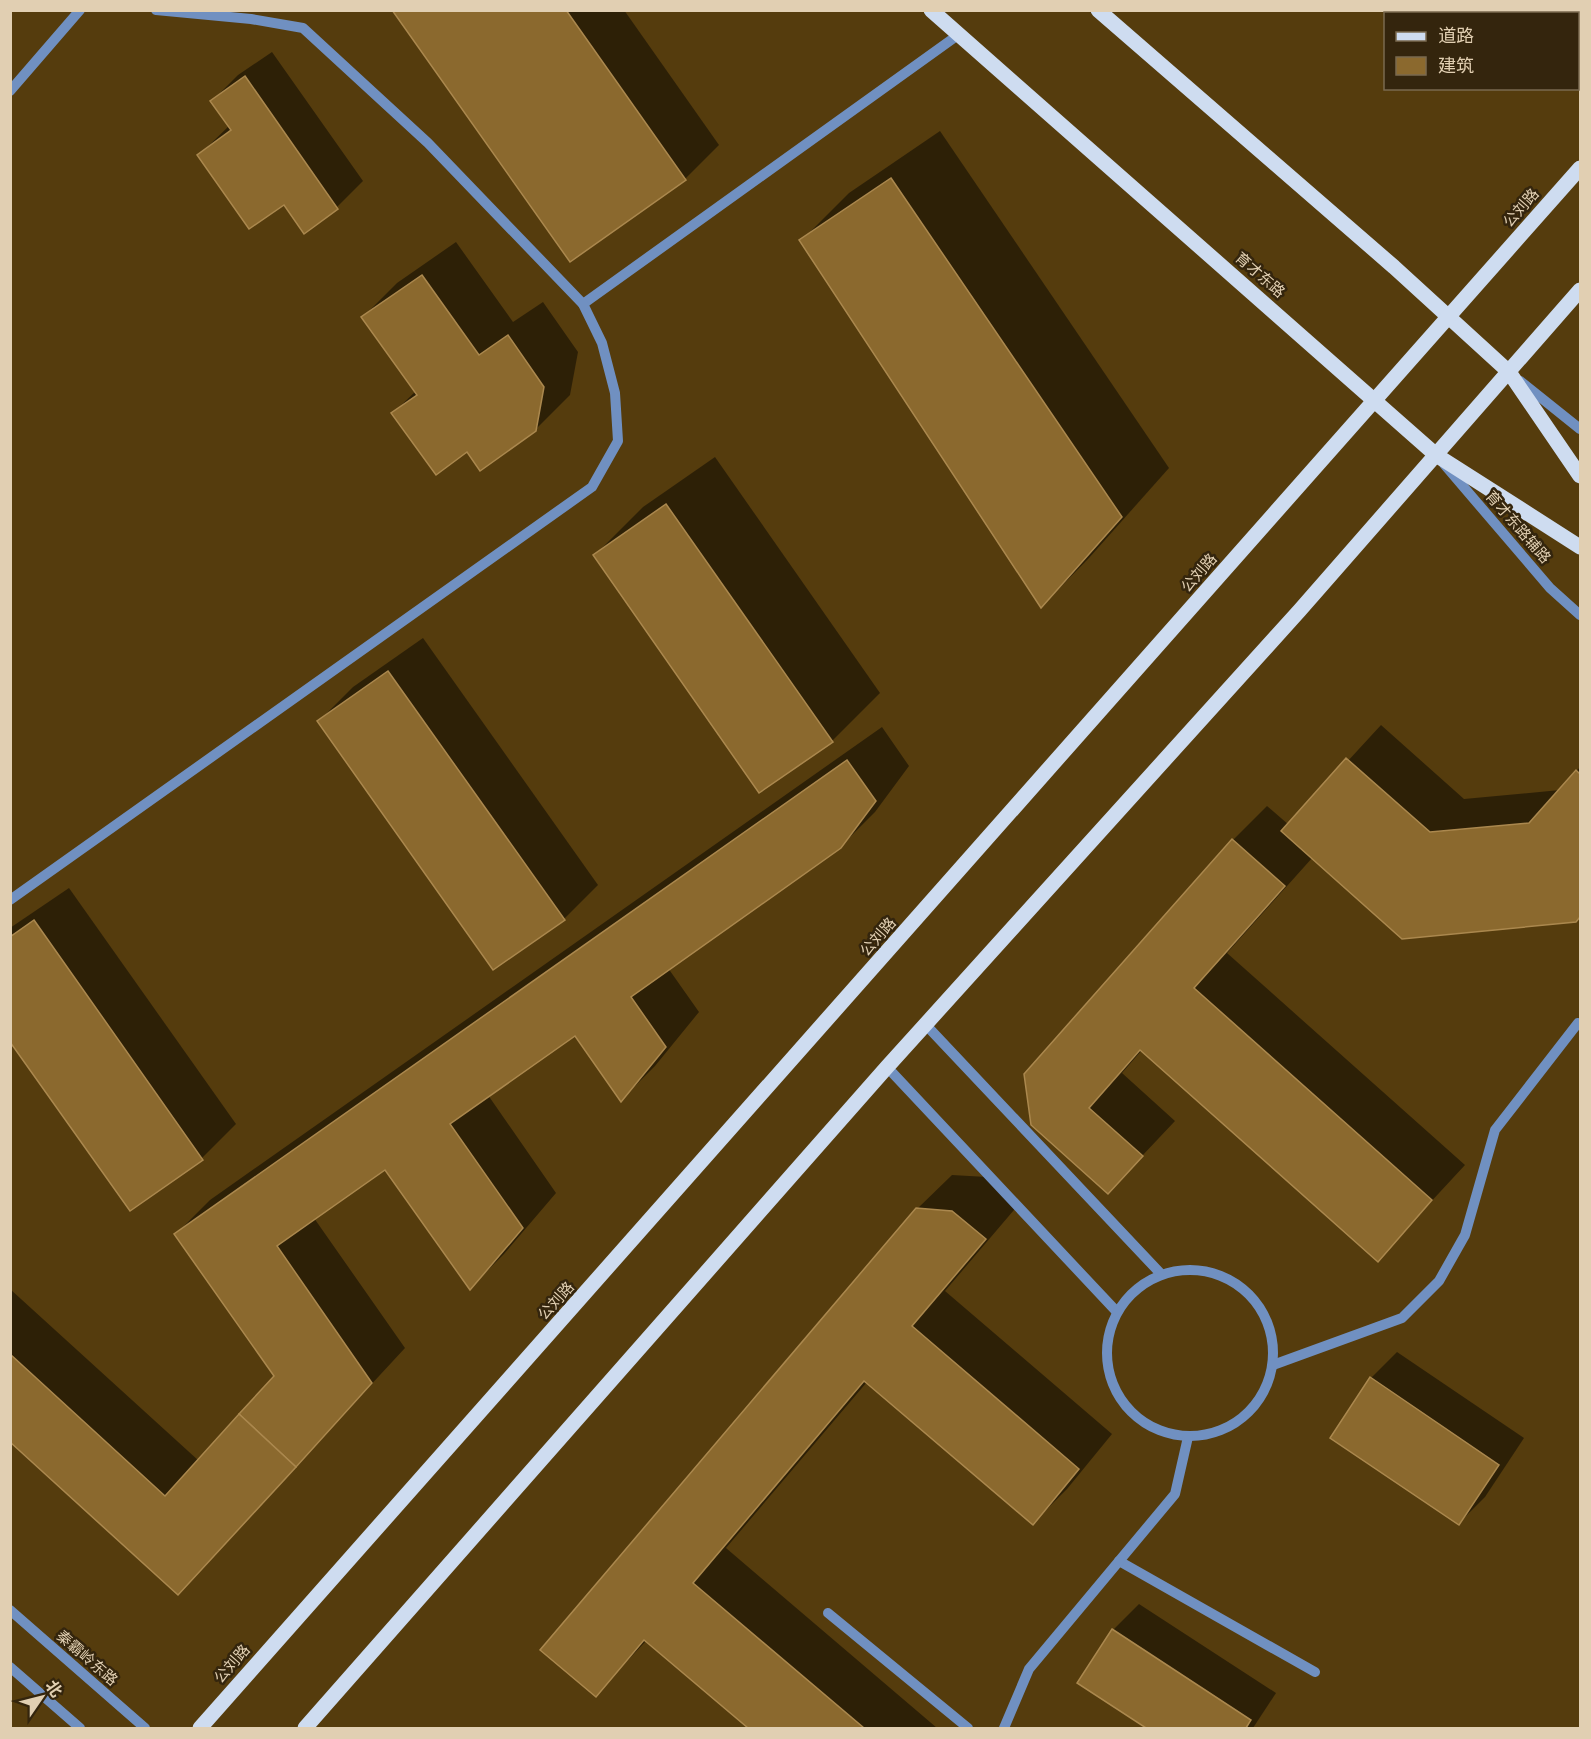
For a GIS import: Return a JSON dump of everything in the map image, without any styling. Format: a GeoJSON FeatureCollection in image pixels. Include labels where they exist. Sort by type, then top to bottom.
{"type":"FeatureCollection","features":[{"type":"Feature","properties":{"kind":"main road","name":"育才东路"},"geometry":{"type":"LineString","coordinates":[[931,10],[1436,455],[1581,547]]}},
{"type":"Feature","properties":{"kind":"main road"},"geometry":{"type":"LineString","coordinates":[[1098,10],[1509,372],[1581,476]]}},
{"type":"Feature","properties":{"kind":"main road","name":"公刘路"},"geometry":{"type":"LineString","coordinates":[[200,1728],[1581,168]]}},
{"type":"Feature","properties":{"kind":"main road"},"geometry":{"type":"LineString","coordinates":[[305,1728],[887,1067],[1300,610],[1581,290]]}},
{"type":"Feature","properties":{"kind":"street"},"geometry":{"type":"LineString","coordinates":[[10,92],[80,10]]}},
{"type":"Feature","properties":{"kind":"street"},"geometry":{"type":"LineString","coordinates":[[10,900],[592,487],[618,441],[613,383],[602,343],[583,304],[428,143],[303,28],[251,19],[156,10]]}},
{"type":"Feature","properties":{"kind":"street"},"geometry":{"type":"LineString","coordinates":[[583,304],[958,35]]}},
{"type":"Feature","properties":{"kind":"street"},"geometry":{"type":"LineString","coordinates":[[1509,372],[1581,429]]}},
{"type":"Feature","properties":{"kind":"street","name":"育才东路辅路"},"geometry":{"type":"LineString","coordinates":[[1436,455],[1551,588],[1581,615]]}},
{"type":"Feature","properties":{"kind":"street"},"geometry":{"type":"LineString","coordinates":[[1273,1365],[1401,1318],[1439,1281],[1465,1235],[1495,1130],[1578,1023]]}},
{"type":"Feature","properties":{"kind":"street"},"geometry":{"type":"LineString","coordinates":[[926,1025],[1161,1274]]}},
{"type":"Feature","properties":{"kind":"street"},"geometry":{"type":"LineString","coordinates":[[887,1067],[1117,1312]]}},
{"type":"Feature","properties":{"kind":"street"},"geometry":{"type":"LineString","coordinates":[[1190,1269],[1218,1274],[1243,1288],[1261,1310],[1272,1337],[1273,1365],[1266,1389],[1252,1409],[1227,1428],[1211,1434],[1188,1437],[1160,1431],[1135,1416],[1117,1395],[1107,1367],[1107,1339],[1117,1312],[1128,1296],[1143,1282],[1161,1274],[1190,1269]]}},
{"type":"Feature","properties":{"kind":"street"},"geometry":{"type":"LineString","coordinates":[[1004,1728],[1029,1668],[1175,1494],[1188,1437]]}},
{"type":"Feature","properties":{"kind":"street"},"geometry":{"type":"LineString","coordinates":[[1119,1561],[1315,1672]]}},
{"type":"Feature","properties":{"kind":"street","name":"秦霸岭东路"},"geometry":{"type":"LineString","coordinates":[[10,1610],[145,1728]]}},
{"type":"Feature","properties":{"kind":"street"},"geometry":{"type":"LineString","coordinates":[[828,1613],[968,1728]]}},
{"type":"Feature","properties":{"kind":"street"},"geometry":{"type":"LineString","coordinates":[[10,1667],[80,1728]]}},
{"type":"Feature","properties":{"kind":"building"},"geometry":{"type":"Polygon","coordinates":[[[392,10],[566,10],[686,180],[570,262],[392,10]]]}},
{"type":"Feature","properties":{"kind":"building"},"geometry":{"type":"Polygon","coordinates":[[[245,76],[338,209],[304,234],[284,205],[249,229],[197,155],[231,130],[210,101],[245,76]]]}},
{"type":"Feature","properties":{"kind":"building"},"geometry":{"type":"Polygon","coordinates":[[[891,178],[1122,517],[1041,608],[799,240],[891,178]]]}},
{"type":"Feature","properties":{"kind":"building"},"geometry":{"type":"Polygon","coordinates":[[[422,275],[479,355],[508,335],[544,387],[536,431],[480,471],[467,452],[436,475],[391,413],[417,395],[361,317],[422,275]]]}},
{"type":"Feature","properties":{"kind":"building"},"geometry":{"type":"Polygon","coordinates":[[[666,504],[833,742],[759,793],[593,555],[666,504]]]}},
{"type":"Feature","properties":{"kind":"building"},"geometry":{"type":"Polygon","coordinates":[[[388,671],[565,920],[493,970],[317,721],[388,671]]]}},
{"type":"Feature","properties":{"kind":"building"},"geometry":{"type":"Polygon","coordinates":[[[1346,758],[1430,832],[1529,823],[1576,770],[1580,774],[1580,917],[1576,922],[1402,939],[1281,831],[1346,758]]]}},
{"type":"Feature","properties":{"kind":"building"},"geometry":{"type":"Polygon","coordinates":[[[847,760],[876,801],[841,848],[631,997],[666,1047],[621,1102],[575,1036],[450,1124],[523,1228],[470,1290],[385,1170],[277,1246],[372,1383],[296,1467],[239,1414],[274,1376],[174,1234],[847,760]]]}},
{"type":"Feature","properties":{"kind":"building"},"geometry":{"type":"Polygon","coordinates":[[[1232,839],[1285,886],[1194,988],[1432,1200],[1378,1262],[1140,1050],[1089,1108],[1143,1156],[1108,1194],[1031,1125],[1024,1074],[1232,839]]]}},
{"type":"Feature","properties":{"kind":"building"},"geometry":{"type":"Polygon","coordinates":[[[34,920],[203,1160],[130,1211],[10,1042],[10,937],[34,920]]]}},
{"type":"Feature","properties":{"kind":"building"},"geometry":{"type":"Polygon","coordinates":[[[916,1208],[952,1211],[986,1239],[912,1326],[1079,1469],[1033,1525],[864,1381],[693,1583],[864,1728],[748,1728],[644,1640],[596,1697],[540,1650],[916,1208]]]}},
{"type":"Feature","properties":{"kind":"building"},"geometry":{"type":"Polygon","coordinates":[[[10,1354],[165,1496],[239,1414],[296,1467],[178,1595],[10,1442],[10,1354]]]}},
{"type":"Feature","properties":{"kind":"building"},"geometry":{"type":"Polygon","coordinates":[[[1370,1377],[1499,1465],[1459,1525],[1330,1438],[1370,1377]]]}},
{"type":"Feature","properties":{"kind":"building"},"geometry":{"type":"Polygon","coordinates":[[[1112,1629],[1251,1720],[1246,1728],[1146,1728],[1077,1683],[1112,1629]]]}}]}
